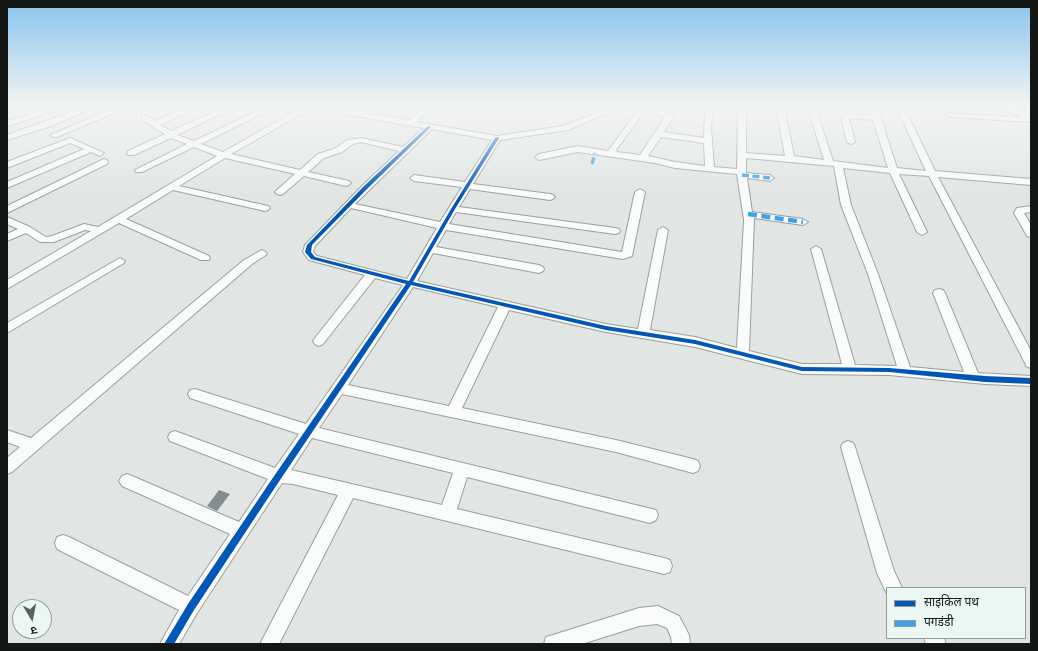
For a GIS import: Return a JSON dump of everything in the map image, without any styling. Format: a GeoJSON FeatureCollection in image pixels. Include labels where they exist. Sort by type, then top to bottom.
{"type":"FeatureCollection","features":[{"type":"Feature","properties":{"kind":"street"},"geometry":{"type":"LineString","coordinates":[[131,152],[168,136]]}},
{"type":"Feature","properties":{"kind":"street"},"geometry":{"type":"LineString","coordinates":[[175,136],[223,155],[346,183]]}},
{"type":"Feature","properties":{"kind":"street"},"geometry":{"type":"LineString","coordinates":[[139,170],[211,136]]}},
{"type":"Feature","properties":{"kind":"street"},"geometry":{"type":"LineString","coordinates":[[7,285],[101,230],[253,136]]}},
{"type":"Feature","properties":{"kind":"street"},"geometry":{"type":"LineString","coordinates":[[419,136],[310,245],[308,252],[313,258],[372,274],[606,328],[695,342],[802,369],[905,372],[972,378],[1031,381]]}},
{"type":"Feature","properties":{"kind":"street"},"geometry":{"type":"LineString","coordinates":[[487,136],[497,138],[508,136]]}},
{"type":"Feature","properties":{"kind":"street"},"geometry":{"type":"LineString","coordinates":[[616,155],[613,154],[612,150],[622,136]]}},
{"type":"Feature","properties":{"kind":"street"},"geometry":{"type":"LineString","coordinates":[[643,158],[657,136]]}},
{"type":"Feature","properties":{"kind":"street"},"geometry":{"type":"LineString","coordinates":[[675,136],[708,141]]}},
{"type":"Feature","properties":{"kind":"street"},"geometry":{"type":"LineString","coordinates":[[708,136],[710,169]]}},
{"type":"Feature","properties":{"kind":"street"},"geometry":{"type":"LineString","coordinates":[[741,136],[742,174],[748,214],[749,243],[743,353]]}},
{"type":"Feature","properties":{"kind":"street"},"geometry":{"type":"LineString","coordinates":[[785,136],[790,159]]}},
{"type":"Feature","properties":{"kind":"street"},"geometry":{"type":"LineString","coordinates":[[823,136],[834,163],[846,205],[873,274],[905,372]]}},
{"type":"Feature","properties":{"kind":"street"},"geometry":{"type":"LineString","coordinates":[[850,136],[851,142]]}},
{"type":"Feature","properties":{"kind":"street"},"geometry":{"type":"LineString","coordinates":[[883,136],[893,170],[922,232]]}},
{"type":"Feature","properties":{"kind":"street"},"geometry":{"type":"LineString","coordinates":[[914,136],[932,174],[1031,363]]}},
{"type":"Feature","properties":{"kind":"street"},"geometry":{"type":"LineString","coordinates":[[169,644],[191,607],[278,476],[410,283],[453,208],[497,138]]}},
{"type":"Feature","properties":{"kind":"street"},"geometry":{"type":"LineString","coordinates":[[7,165],[70,140],[100,153]]}},
{"type":"Feature","properties":{"kind":"street"},"geometry":{"type":"LineString","coordinates":[[280,192],[321,156],[339,150],[356,140],[405,150]]}},
{"type":"Feature","properties":{"kind":"street"},"geometry":{"type":"LineString","coordinates":[[7,185],[91,149]]}},
{"type":"Feature","properties":{"kind":"street"},"geometry":{"type":"LineString","coordinates":[[539,157],[578,150],[643,158],[675,165],[770,178]]}},
{"type":"Feature","properties":{"kind":"street"},"geometry":{"type":"LineString","coordinates":[[741,154],[932,174],[1031,182]]}},
{"type":"Feature","properties":{"kind":"street"},"geometry":{"type":"LineString","coordinates":[[7,210],[104,162]]}},
{"type":"Feature","properties":{"kind":"street"},"geometry":{"type":"LineString","coordinates":[[414,178],[550,197]]}},
{"type":"Feature","properties":{"kind":"street"},"geometry":{"type":"LineString","coordinates":[[172,187],[265,208]]}},
{"type":"Feature","properties":{"kind":"street"},"geometry":{"type":"LineString","coordinates":[[349,205],[443,226],[623,256],[628,254],[640,192]]}},
{"type":"Feature","properties":{"kind":"street"},"geometry":{"type":"LineString","coordinates":[[453,208],[615,231]]}},
{"type":"Feature","properties":{"kind":"street"},"geometry":{"type":"LineString","coordinates":[[1031,209],[1020,210],[1019,213],[1031,234]]}},
{"type":"Feature","properties":{"kind":"street"},"geometry":{"type":"LineString","coordinates":[[748,214],[803,222]]}},
{"type":"Feature","properties":{"kind":"street"},"geometry":{"type":"LineString","coordinates":[[118,219],[205,258]]}},
{"type":"Feature","properties":{"kind":"street"},"geometry":{"type":"LineString","coordinates":[[7,220],[44,240],[49,240],[84,227],[101,230]]}},
{"type":"Feature","properties":{"kind":"street"},"geometry":{"type":"LineString","coordinates":[[7,238],[26,229]]}},
{"type":"Feature","properties":{"kind":"street"},"geometry":{"type":"LineString","coordinates":[[643,334],[663,230]]}},
{"type":"Feature","properties":{"kind":"street"},"geometry":{"type":"LineString","coordinates":[[430,249],[538,269]]}},
{"type":"Feature","properties":{"kind":"street"},"geometry":{"type":"LineString","coordinates":[[816,249],[850,370]]}},
{"type":"Feature","properties":{"kind":"street"},"geometry":{"type":"LineString","coordinates":[[7,467],[248,262],[262,253]]}},
{"type":"Feature","properties":{"kind":"street"},"geometry":{"type":"LineString","coordinates":[[7,329],[120,261]]}},
{"type":"Feature","properties":{"kind":"street"},"geometry":{"type":"LineString","coordinates":[[319,341],[372,274]]}},
{"type":"Feature","properties":{"kind":"street"},"geometry":{"type":"LineString","coordinates":[[939,293],[972,378]]}},
{"type":"Feature","properties":{"kind":"street"},"geometry":{"type":"LineString","coordinates":[[453,412],[505,305]]}},
{"type":"Feature","properties":{"kind":"street"},"geometry":{"type":"LineString","coordinates":[[338,388],[616,446],[694,466]]}},
{"type":"Feature","properties":{"kind":"street"},"geometry":{"type":"LineString","coordinates":[[195,394],[310,431],[650,515]]}},
{"type":"Feature","properties":{"kind":"street"},"geometry":{"type":"LineString","coordinates":[[7,436],[33,445]]}},
{"type":"Feature","properties":{"kind":"street"},"geometry":{"type":"LineString","coordinates":[[175,437],[278,476],[293,477],[349,490],[664,566]]}},
{"type":"Feature","properties":{"kind":"street"},"geometry":{"type":"LineString","coordinates":[[848,447],[886,573],[893,587]]}},
{"type":"Feature","properties":{"kind":"street"},"geometry":{"type":"LineString","coordinates":[[447,514],[462,468]]}},
{"type":"Feature","properties":{"kind":"street"},"geometry":{"type":"LineString","coordinates":[[127,481],[242,531]]}},
{"type":"Feature","properties":{"kind":"street"},"geometry":{"type":"LineString","coordinates":[[269,644],[349,490]]}},
{"type":"Feature","properties":{"kind":"street"},"geometry":{"type":"LineString","coordinates":[[63,543],[191,607]]}},
{"type":"Feature","properties":{"kind":"street"},"geometry":{"type":"LineString","coordinates":[[553,644],[639,617],[658,615],[673,622],[680,635],[681,644]]}},
{"type":"Feature","properties":{"kind":"building"},"geometry":{"type":"Polygon","coordinates":[[[219,490],[230,494],[217,511],[207,506],[219,490]]]}},
{"type":"Feature","properties":{"kind":"marked path"},"geometry":{"type":"LineString","coordinates":[[592,164],[595,153]]}},
{"type":"Feature","properties":{"kind":"marked path"},"geometry":{"type":"LineString","coordinates":[[742,175],[770,178]]}},
{"type":"Feature","properties":{"kind":"marked path"},"geometry":{"type":"LineString","coordinates":[[748,214],[803,222]]}},
{"type":"Feature","properties":{"kind":"cycle path"},"geometry":{"type":"LineString","coordinates":[[419,136],[365,188],[310,245],[308,252],[313,258],[410,283],[606,328],[695,342],[802,369],[889,370],[985,379],[1031,381]]}},
{"type":"Feature","properties":{"kind":"cycle path"},"geometry":{"type":"LineString","coordinates":[[169,644],[191,607],[273,484],[410,283],[453,209],[497,138]]}}]}
